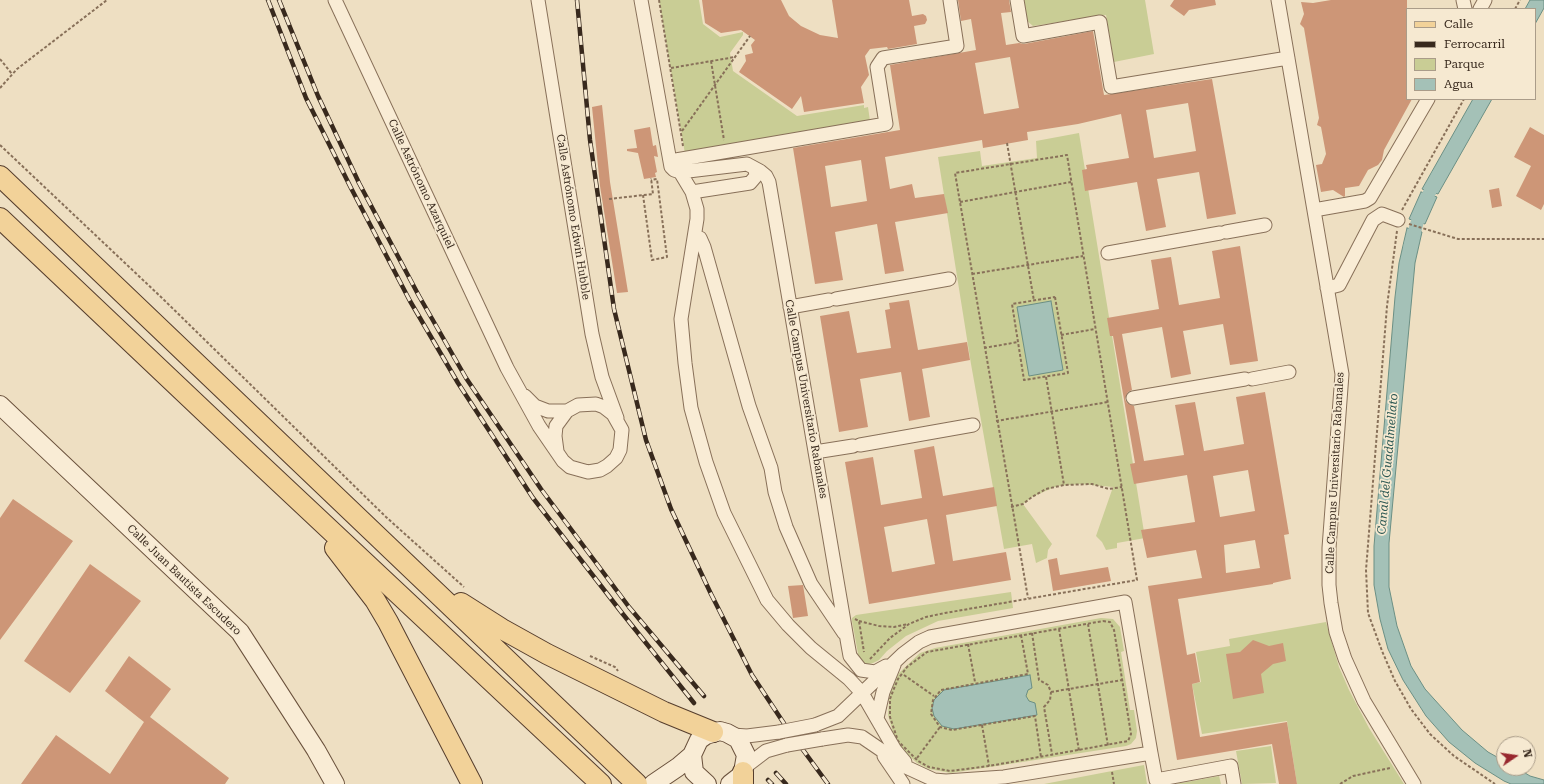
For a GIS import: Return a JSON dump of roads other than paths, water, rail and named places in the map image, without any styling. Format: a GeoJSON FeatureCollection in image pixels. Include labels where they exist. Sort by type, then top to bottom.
{"type":"FeatureCollection","features":[{"type":"Feature","properties":{"kind":"main road"},"geometry":{"type":"LineString","coordinates":[[0,176],[637,784]]}},
{"type":"Feature","properties":{"kind":"main road"},"geometry":{"type":"LineString","coordinates":[[0,218],[246,451],[602,784]]}},
{"type":"Feature","properties":{"kind":"main road"},"geometry":{"type":"LineString","coordinates":[[246,451],[333,545],[374,600],[405,655],[472,784]]}},
{"type":"Feature","properties":{"kind":"main road"},"geometry":{"type":"LineString","coordinates":[[366,525],[462,604],[502,629],[547,654],[664,712],[714,732]]}},
{"type":"Feature","properties":{"kind":"street","name":"Calle Astrónomo Azarquiel"},"geometry":{"type":"LineString","coordinates":[[335,0],[507,368]]}},
{"type":"Feature","properties":{"kind":"street","name":"Calle Astrónomo Edwin Hubble"},"geometry":{"type":"LineString","coordinates":[[538,0],[592,334],[602,377],[622,430]]}},
{"type":"Feature","properties":{"kind":"street"},"geometry":{"type":"LineString","coordinates":[[641,0],[670,162],[674,170],[680,172],[692,192],[697,209],[694,240],[682,318],[684,363],[691,408],[706,462],[724,513],[767,600],[786,623],[811,648],[833,664],[862,693],[895,750],[934,780],[946,781],[1004,777],[1151,753]]}},
{"type":"Feature","properties":{"kind":"street"},"geometry":{"type":"LineString","coordinates":[[670,162],[886,124],[877,67],[883,58],[957,46],[950,0]]}},
{"type":"Feature","properties":{"kind":"street"},"geometry":{"type":"LineString","coordinates":[[1017,0],[1023,36],[1100,22],[1110,87],[1288,58]]}},
{"type":"Feature","properties":{"kind":"street","name":"Calle Campus Universitario Rabanales"},"geometry":{"type":"LineString","coordinates":[[1278,0],[1342,374],[1329,548],[1329,585],[1336,632],[1345,659],[1364,701],[1404,765],[1414,784]]}},
{"type":"Feature","properties":{"kind":"street"},"geometry":{"type":"LineString","coordinates":[[1314,210],[1364,201],[1370,198],[1427,100]]}},
{"type":"Feature","properties":{"kind":"street","name":"Calle Campus Universitario Rabanales"},"geometry":{"type":"LineString","coordinates":[[680,172],[747,164],[766,176],[769,182],[841,614],[847,641],[854,662],[865,672],[875,672],[896,660]]}},
{"type":"Feature","properties":{"kind":"street"},"geometry":{"type":"LineString","coordinates":[[692,192],[750,183],[756,176],[755,169]]}},
{"type":"Feature","properties":{"kind":"street"},"geometry":{"type":"LineString","coordinates":[[1328,288],[1339,286],[1373,220],[1382,214],[1402,221]]}},
{"type":"Feature","properties":{"kind":"street"},"geometry":{"type":"LineString","coordinates":[[1108,252],[1265,225]]}},
{"type":"Feature","properties":{"kind":"street","name":"Calle Campus Universitario Rabanales"},"geometry":{"type":"LineString","coordinates":[[694,240],[697,237],[700,238],[704,247],[749,406],[771,468],[775,492],[786,527],[811,584],[847,641]]}},
{"type":"Feature","properties":{"kind":"street"},"geometry":{"type":"LineString","coordinates":[[790,307],[949,279]]}},
{"type":"Feature","properties":{"kind":"street"},"geometry":{"type":"LineString","coordinates":[[507,368],[526,398],[535,406],[548,411],[567,411]]}},
{"type":"Feature","properties":{"kind":"street"},"geometry":{"type":"LineString","coordinates":[[507,368],[539,426],[563,461],[570,467],[588,472],[600,470],[607,466],[616,458],[620,450],[622,430],[613,414],[596,404],[578,405],[567,411],[556,426],[554,436],[557,451]]}},
{"type":"Feature","properties":{"kind":"street"},"geometry":{"type":"LineString","coordinates":[[1133,398],[1289,372]]}},
{"type":"Feature","properties":{"kind":"street","name":"Calle Juan Bautista Escudero"},"geometry":{"type":"LineString","coordinates":[[0,405],[240,632],[316,750],[335,784]]}},
{"type":"Feature","properties":{"kind":"street"},"geometry":{"type":"LineString","coordinates":[[815,452],[973,425]]}},
{"type":"Feature","properties":{"kind":"street","name":"Calle Campus Universitario Rabanales"},"geometry":{"type":"LineString","coordinates":[[733,735],[747,736],[779,732],[815,725],[838,716],[896,660],[919,642],[941,634],[1125,602],[1156,780],[1231,766],[1234,784]]}},
{"type":"Feature","properties":{"kind":"street"},"geometry":{"type":"LineString","coordinates":[[833,664],[842,662],[847,658],[847,641]]}},
{"type":"Feature","properties":{"kind":"street","name":"Calle Campus Universitario Rabanales"},"geometry":{"type":"LineString","coordinates":[[877,718],[883,692],[896,660]]}},
{"type":"Feature","properties":{"kind":"street"},"geometry":{"type":"LineString","coordinates":[[661,779],[686,771],[693,763],[699,740],[714,732],[733,735],[745,749],[741,777]]}},
{"type":"Feature","properties":{"kind":"street"},"geometry":{"type":"LineString","coordinates":[[741,777],[766,751],[786,745],[835,736],[856,735],[871,743],[878,749],[903,784]]}},
{"type":"Feature","properties":{"kind":"street"},"geometry":{"type":"LineString","coordinates":[[878,749],[916,766]]}},
{"type":"Feature","properties":{"kind":"street"},"geometry":{"type":"LineString","coordinates":[[693,763],[707,784]]}},
{"type":"Feature","properties":{"kind":"street"},"geometry":{"type":"LineString","coordinates":[[983,784],[1004,777]]}},
{"type":"Feature","properties":{"kind":"water"},"geometry":{"type":"Polygon","coordinates":[[[1530,0],[1544,0],[1544,8],[1536,22],[1536,8],[1526,8],[1530,0]]]}},
{"type":"Feature","properties":{"kind":"water"},"geometry":{"type":"Polygon","coordinates":[[[1472,100],[1491,100],[1438,194],[1422,189],[1472,100]]]}},
{"type":"Feature","properties":{"kind":"water"},"geometry":{"type":"Polygon","coordinates":[[[1421,192],[1437,197],[1425,224],[1409,219],[1421,192]]]}},
{"type":"Feature","properties":{"kind":"water"},"geometry":{"type":"Polygon","coordinates":[[[1407,228],[1422,232],[1415,263],[1389,543],[1389,587],[1397,626],[1411,666],[1425,689],[1462,730],[1488,752],[1496,756],[1496,776],[1530,776],[1544,780],[1544,784],[1511,784],[1504,781],[1475,763],[1449,742],[1426,716],[1403,680],[1388,649],[1380,619],[1374,585],[1374,546],[1399,263],[1407,228]]]}},
{"type":"Feature","properties":{"kind":"water"},"geometry":{"type":"Polygon","coordinates":[[[1051,301],[1063,370],[1029,376],[1017,307],[1051,301]]]}},
{"type":"Feature","properties":{"kind":"water"},"geometry":{"type":"Polygon","coordinates":[[[1030,675],[1032,688],[1028,690],[1026,696],[1029,701],[1035,703],[1037,715],[954,729],[942,726],[934,716],[932,708],[934,700],[944,690],[1030,675]]]}},
{"type":"Feature","properties":{"kind":"waterway","name":"Canal del Guadalmellato"},"geometry":{"type":"LineString","coordinates":[[1410,246],[1421,210],[1438,175]]}},
{"type":"Feature","properties":{"kind":"railway"},"geometry":{"type":"LineString","coordinates":[[268,0],[306,98],[410,301],[458,383],[533,498],[694,703]]}},
{"type":"Feature","properties":{"kind":"railway"},"geometry":{"type":"LineString","coordinates":[[279,0],[318,96],[359,183],[419,296],[466,378],[541,489],[629,607],[704,696]]}},
{"type":"Feature","properties":{"kind":"railway"},"geometry":{"type":"LineString","coordinates":[[577,0],[590,140],[614,309],[646,440],[671,509],[711,594],[752,675],[787,728],[828,784]]}},
{"type":"Feature","properties":{"kind":"railway"},"geometry":{"type":"LineString","coordinates":[[776,773],[786,784]]}},
{"type":"Feature","properties":{"kind":"railway"},"geometry":{"type":"LineString","coordinates":[[768,780],[772,784]]}}]}
